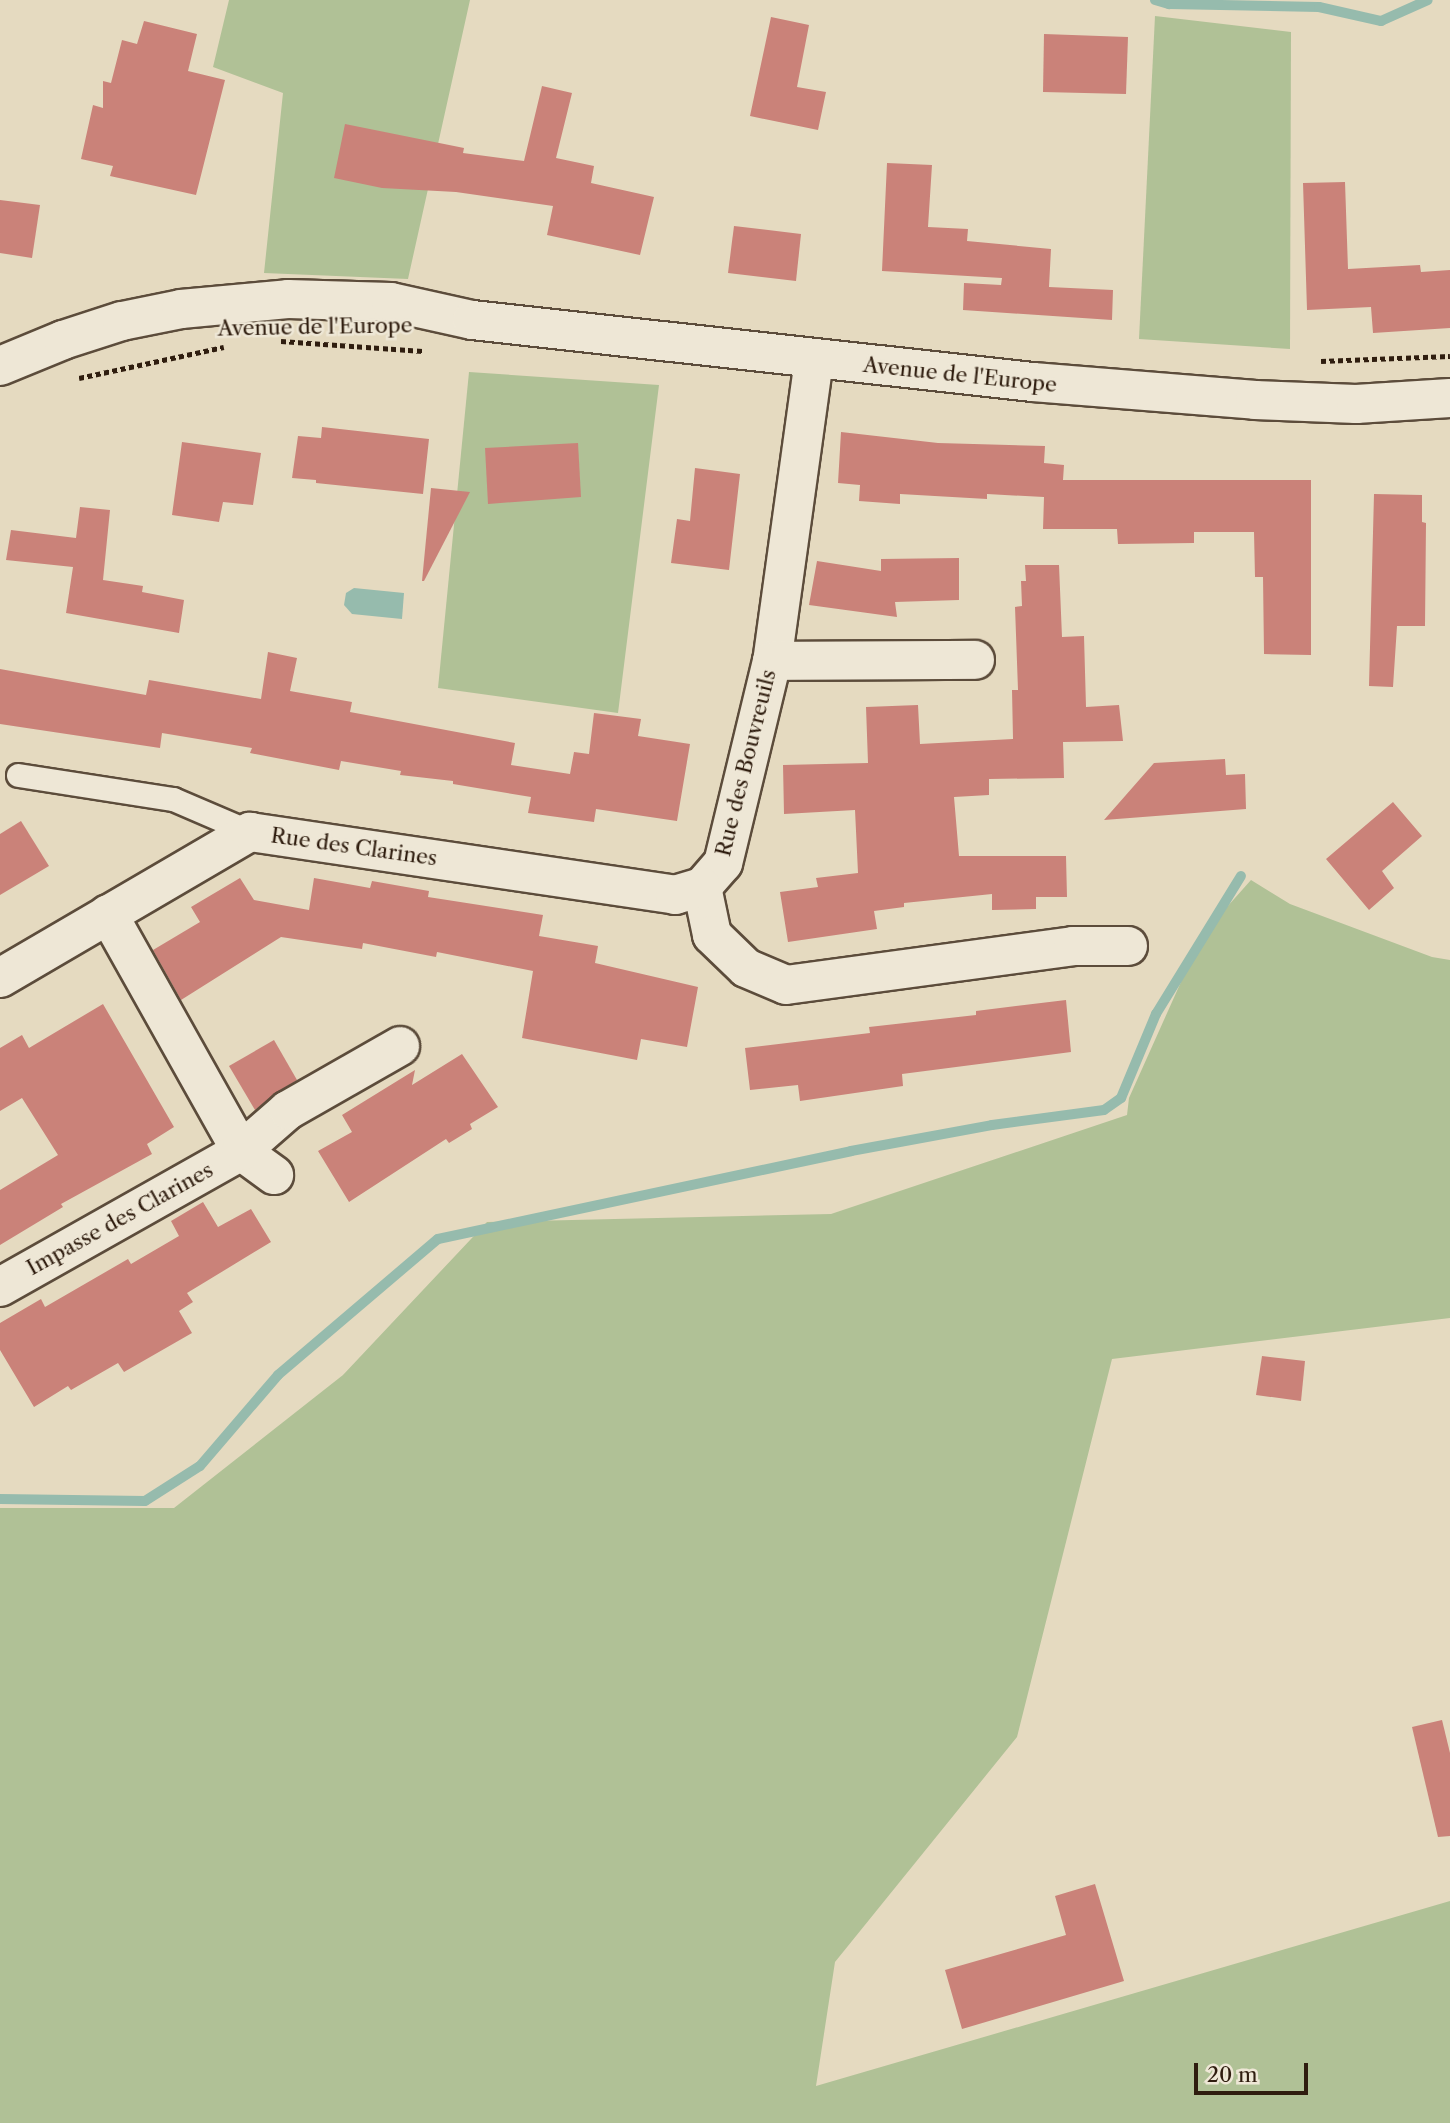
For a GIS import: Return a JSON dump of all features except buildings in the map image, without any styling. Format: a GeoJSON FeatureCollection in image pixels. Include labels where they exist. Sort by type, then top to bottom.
{"type":"FeatureCollection","features":[{"type":"Feature","properties":{"kind":"street","name":"Avenue de l'Europe"},"geometry":{"type":"LineString","coordinates":[[0,366],[63,340],[122,321],[234,302],[288,299],[391,302],[472,320],[814,360],[1255,400],[1356,404],[1450,398]]}},
{"type":"Feature","properties":{"kind":"street","name":"Avenue de l'Europe"},"geometry":{"type":"LineString","coordinates":[[0,393],[67,365],[186,332],[240,325],[393,326],[472,320]]}},
{"type":"Feature","properties":{"kind":"street","name":"Rue des Bouvreuils"},"geometry":{"type":"LineString","coordinates":[[702,887],[723,863],[772,662],[814,360]]}},
{"type":"Feature","properties":{"kind":"street"},"geometry":{"type":"LineString","coordinates":[[772,662],[975,660]]}},
{"type":"Feature","properties":{"kind":"street","name":"Rue des Clarines"},"geometry":{"type":"LineString","coordinates":[[0,978],[250,832],[675,895],[702,887]]}},
{"type":"Feature","properties":{"kind":"street"},"geometry":{"type":"LineString","coordinates":[[702,887],[712,935],[746,968],[786,985],[1073,946],[1128,946]]}},
{"type":"Feature","properties":{"kind":"street"},"geometry":{"type":"LineString","coordinates":[[108,914],[241,1151],[274,1175]]}},
{"type":"Feature","properties":{"kind":"street","name":"Impasse des Clarines"},"geometry":{"type":"LineString","coordinates":[[0,1287],[241,1151],[288,1110],[400,1046]]}},
{"type":"Feature","properties":{"kind":"lane"},"geometry":{"type":"LineString","coordinates":[[18,775],[173,799],[250,832]]}},
{"type":"Feature","properties":{"kind":"shaded area"},"geometry":{"type":"Polygon","coordinates":[[[229,0],[470,0],[408,279],[264,273],[283,93],[213,67],[229,0]]]}},
{"type":"Feature","properties":{"kind":"shaded area"},"geometry":{"type":"Polygon","coordinates":[[[1155,16],[1291,32],[1290,349],[1139,339],[1155,16]]]}},
{"type":"Feature","properties":{"kind":"shaded area"},"geometry":{"type":"Polygon","coordinates":[[[469,372],[659,385],[618,713],[438,688],[469,372]]]}},
{"type":"Feature","properties":{"kind":"shaded area"},"geometry":{"type":"Polygon","coordinates":[[[354,588],[404,593],[402,619],[352,614],[344,605],[346,593],[354,588]]]}},
{"type":"Feature","properties":{"kind":"shaded area"},"geometry":{"type":"Polygon","coordinates":[[[1251,880],[1290,904],[1432,957],[1450,960],[1450,1318],[1112,1359],[1017,1737],[835,1962],[816,2086],[1450,1901],[1450,2123],[0,2123],[0,1508],[174,1508],[343,1375],[487,1222],[831,1214],[1127,1115],[1129,1098],[1202,935],[1251,880]]]}},
{"type":"Feature","properties":{"kind":"waterway"},"geometry":{"type":"LineString","coordinates":[[1155,0],[1169,4],[1319,7],[1381,21],[1428,0]]}},
{"type":"Feature","properties":{"kind":"waterway"},"geometry":{"type":"LineString","coordinates":[[0,1499],[145,1501],[200,1466],[278,1375],[438,1239],[851,1151],[992,1125],[1104,1110],[1121,1098],[1156,1014],[1241,876]]}}]}
